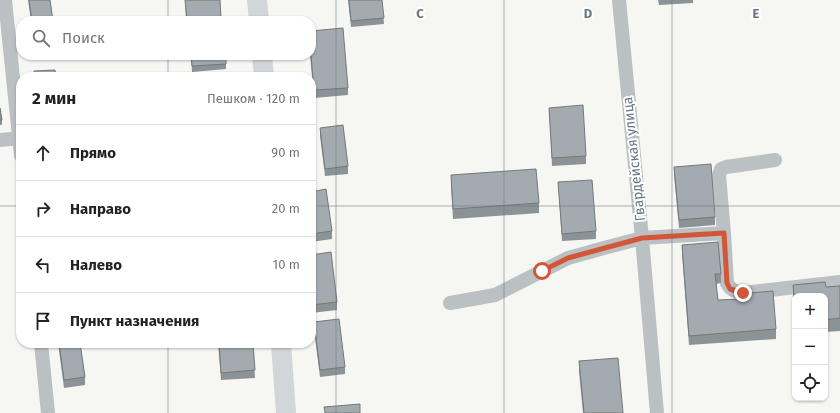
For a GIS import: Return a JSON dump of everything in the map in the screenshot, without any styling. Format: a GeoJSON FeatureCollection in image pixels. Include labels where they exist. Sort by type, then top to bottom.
{"type":"FeatureCollection","features":[{"type":"Feature","properties":{"kind":"main road"},"geometry":{"type":"LineString","coordinates":[[257,0],[259,16]]}},
{"type":"Feature","properties":{"kind":"main road"},"geometry":{"type":"LineString","coordinates":[[262,60],[264,72]]}},
{"type":"Feature","properties":{"kind":"main road"},"geometry":{"type":"LineString","coordinates":[[281,348],[286,413]]}},
{"type":"Feature","properties":{"kind":"street"},"geometry":{"type":"LineString","coordinates":[[5,0],[16,102]]}},
{"type":"Feature","properties":{"kind":"street","name":"Гвардейская улица"},"geometry":{"type":"LineString","coordinates":[[619,0],[657,413]]}},
{"type":"Feature","properties":{"kind":"street"},"geometry":{"type":"LineString","coordinates":[[0,140],[16,139]]}},
{"type":"Feature","properties":{"kind":"street"},"geometry":{"type":"LineString","coordinates":[[775,160],[721,169],[719,175],[727,283],[730,289],[743,293],[840,282]]}},
{"type":"Feature","properties":{"kind":"street"},"geometry":{"type":"LineString","coordinates":[[450,303],[495,296],[568,258],[642,238],[724,233]]}},
{"type":"Feature","properties":{"kind":"street"},"geometry":{"type":"LineString","coordinates":[[42,348],[48,413]]}},
{"type":"Feature","properties":{"kind":"building"},"geometry":{"type":"Polygon","coordinates":[[[29,0],[50,0],[52,16],[31,16],[29,0]]]}},
{"type":"Feature","properties":{"kind":"building"},"geometry":{"type":"Polygon","coordinates":[[[185,0],[220,0],[221,16],[187,16],[185,0]]]}},
{"type":"Feature","properties":{"kind":"building"},"geometry":{"type":"Polygon","coordinates":[[[349,0],[382,0],[384,18],[351,21],[349,0]]]}},
{"type":"Feature","properties":{"kind":"building"},"geometry":{"type":"Polygon","coordinates":[[[343,28],[348,88],[316,90],[316,72],[312,72],[311,60],[316,60],[316,31],[343,28]]]}},
{"type":"Feature","properties":{"kind":"building"},"geometry":{"type":"Polygon","coordinates":[[[191,60],[226,60],[226,64],[192,66],[191,60]]]}},
{"type":"Feature","properties":{"kind":"building"},"geometry":{"type":"Polygon","coordinates":[[[55,70],[55,72],[34,72],[55,70]]]}},
{"type":"Feature","properties":{"kind":"building"},"geometry":{"type":"Polygon","coordinates":[[[583,105],[586,156],[552,158],[549,108],[583,105]]]}},
{"type":"Feature","properties":{"kind":"building"},"geometry":{"type":"Polygon","coordinates":[[[0,108],[2,120],[0,120],[0,108]]]}},
{"type":"Feature","properties":{"kind":"building"},"geometry":{"type":"Polygon","coordinates":[[[343,125],[348,166],[325,169],[320,128],[343,125]]]}},
{"type":"Feature","properties":{"kind":"building"},"geometry":{"type":"Polygon","coordinates":[[[711,164],[715,217],[679,220],[674,167],[711,164]]]}},
{"type":"Feature","properties":{"kind":"building"},"geometry":{"type":"Polygon","coordinates":[[[536,169],[539,203],[453,209],[451,175],[536,169]]]}},
{"type":"Feature","properties":{"kind":"building"},"geometry":{"type":"Polygon","coordinates":[[[592,180],[596,231],[562,234],[558,182],[592,180]]]}},
{"type":"Feature","properties":{"kind":"building"},"geometry":{"type":"Polygon","coordinates":[[[326,189],[332,231],[316,233],[316,191],[326,189]]]}},
{"type":"Feature","properties":{"kind":"building"},"geometry":{"type":"Polygon","coordinates":[[[718,242],[721,274],[715,274],[718,300],[741,299],[740,294],[773,291],[776,329],[689,336],[682,245],[718,242]]]}},
{"type":"Feature","properties":{"kind":"building"},"geometry":{"type":"Polygon","coordinates":[[[331,252],[337,302],[316,304],[316,254],[331,252]]]}},
{"type":"Feature","properties":{"kind":"building"},"geometry":{"type":"Polygon","coordinates":[[[825,282],[826,287],[840,286],[840,318],[828,320],[828,293],[794,293],[793,285],[825,282]]]}},
{"type":"Feature","properties":{"kind":"building"},"geometry":{"type":"Polygon","coordinates":[[[339,319],[345,367],[320,370],[316,338],[316,322],[339,319]]]}},
{"type":"Feature","properties":{"kind":"building"},"geometry":{"type":"Polygon","coordinates":[[[60,348],[81,348],[85,377],[64,380],[60,348]]]}},
{"type":"Feature","properties":{"kind":"building"},"geometry":{"type":"Polygon","coordinates":[[[219,348],[253,348],[255,370],[221,373],[219,348]]]}},
{"type":"Feature","properties":{"kind":"building"},"geometry":{"type":"Polygon","coordinates":[[[618,358],[623,413],[584,413],[579,361],[618,358]]]}},
{"type":"Feature","properties":{"kind":"building"},"geometry":{"type":"Polygon","coordinates":[[[360,404],[360,413],[325,413],[324,407],[360,404]]]}},
{"type":"Feature","properties":{"kind":"route"},"geometry":{"type":"LineString","coordinates":[[542,271],[568,258],[642,238],[724,233],[727,283],[730,289],[743,293]]}}]}
